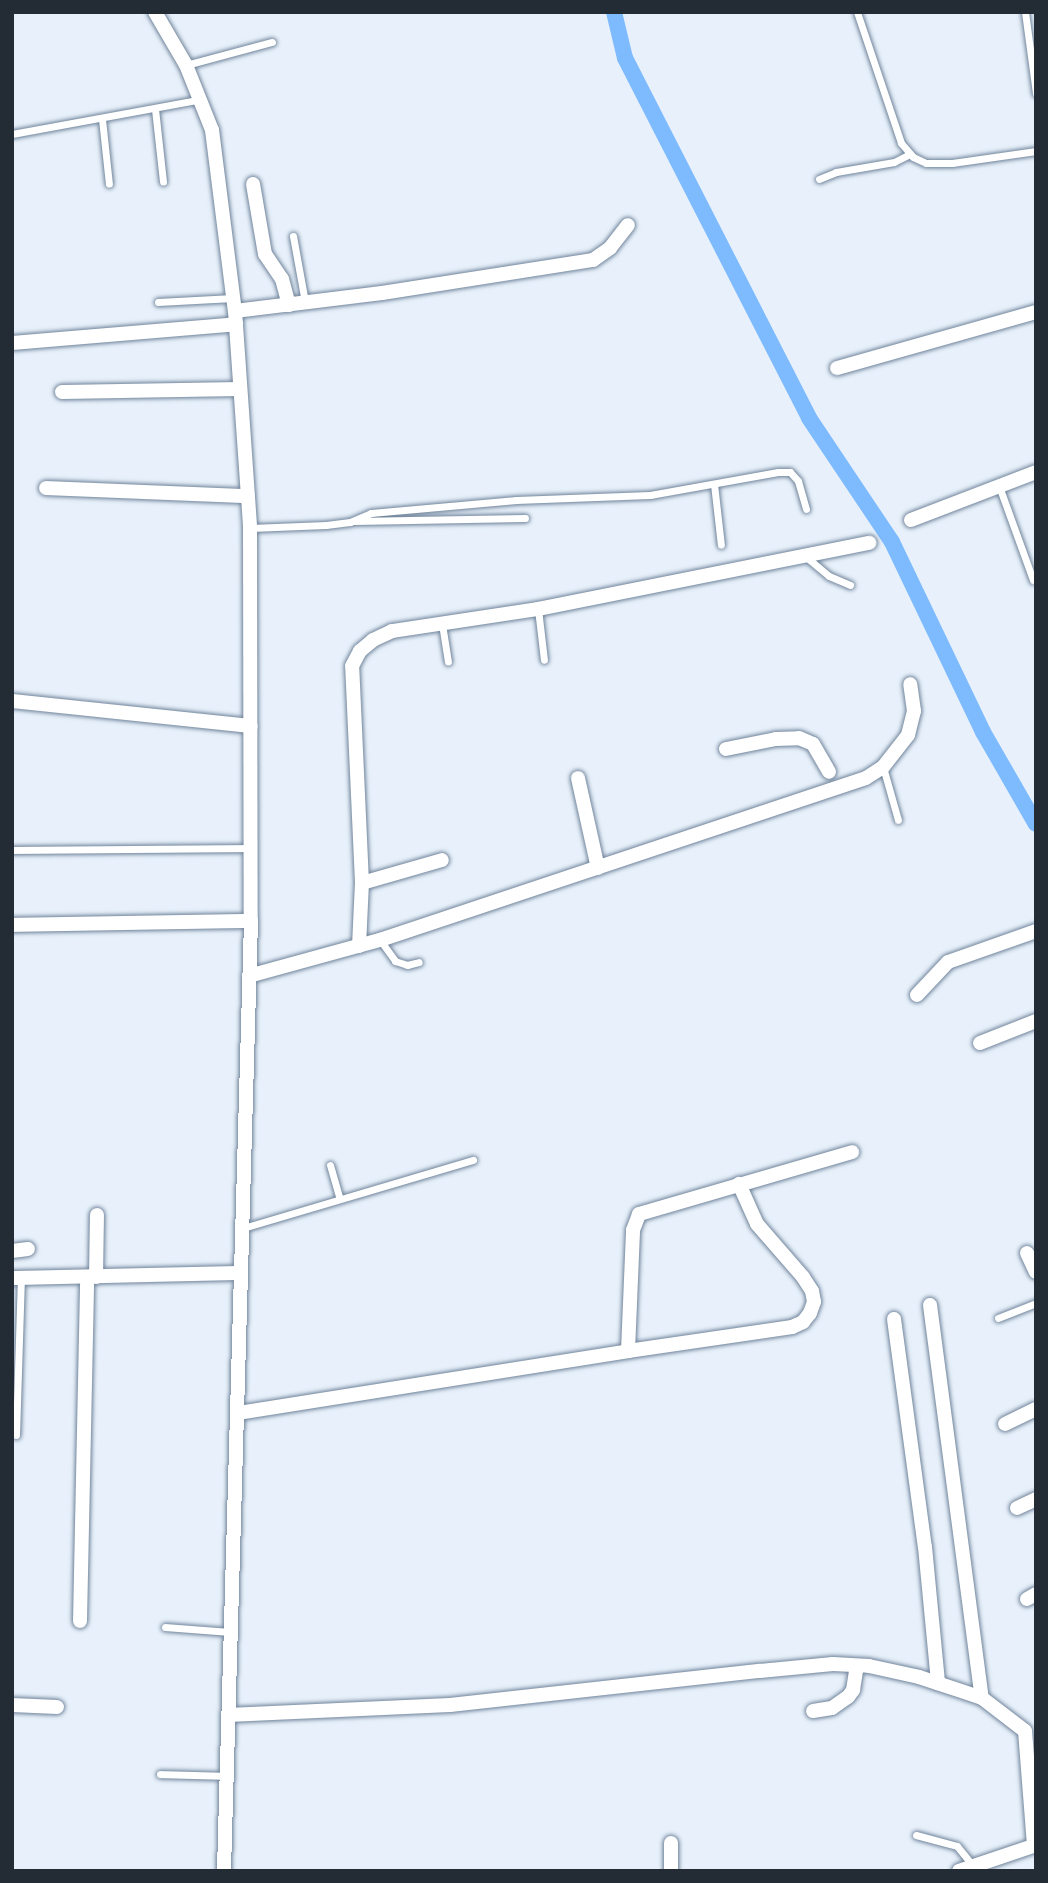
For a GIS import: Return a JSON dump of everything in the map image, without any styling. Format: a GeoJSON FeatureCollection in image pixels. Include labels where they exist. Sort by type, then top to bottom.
{"type":"FeatureCollection","features":[{"type":"Feature","properties":{"kind":"street"},"geometry":{"type":"LineString","coordinates":[[155,12],[187,65],[212,130],[235,311],[250,528],[251,921],[224,1871]]}},
{"type":"Feature","properties":{"kind":"street"},"geometry":{"type":"LineString","coordinates":[[253,184],[265,254],[282,279],[289,304]]}},
{"type":"Feature","properties":{"kind":"street"},"geometry":{"type":"LineString","coordinates":[[12,343],[593,260],[610,248],[628,225]]}},
{"type":"Feature","properties":{"kind":"street"},"geometry":{"type":"LineString","coordinates":[[837,368],[1036,312]]}},
{"type":"Feature","properties":{"kind":"street"},"geometry":{"type":"LineString","coordinates":[[62,392],[240,389]]}},
{"type":"Feature","properties":{"kind":"street"},"geometry":{"type":"LineString","coordinates":[[911,520],[1036,472]]}},
{"type":"Feature","properties":{"kind":"street"},"geometry":{"type":"LineString","coordinates":[[46,488],[248,496]]}},
{"type":"Feature","properties":{"kind":"street"},"geometry":{"type":"LineString","coordinates":[[359,946],[362,883],[352,666],[360,651],[392,631],[538,609],[869,543]]}},
{"type":"Feature","properties":{"kind":"street"},"geometry":{"type":"LineString","coordinates":[[249,976],[380,940],[598,868],[831,782],[866,778],[883,766],[908,735],[914,711],[910,684]]}},
{"type":"Feature","properties":{"kind":"street"},"geometry":{"type":"LineString","coordinates":[[12,701],[251,726]]}},
{"type":"Feature","properties":{"kind":"street"},"geometry":{"type":"LineString","coordinates":[[726,749],[776,738],[799,738],[813,744],[831,782]]}},
{"type":"Feature","properties":{"kind":"street"},"geometry":{"type":"LineString","coordinates":[[578,778],[598,868]]}},
{"type":"Feature","properties":{"kind":"street"},"geometry":{"type":"LineString","coordinates":[[362,883],[442,860]]}},
{"type":"Feature","properties":{"kind":"street"},"geometry":{"type":"LineString","coordinates":[[12,925],[251,921]]}},
{"type":"Feature","properties":{"kind":"street"},"geometry":{"type":"LineString","coordinates":[[917,995],[948,962],[1036,931]]}},
{"type":"Feature","properties":{"kind":"street"},"geometry":{"type":"LineString","coordinates":[[980,1043],[1036,1021]]}},
{"type":"Feature","properties":{"kind":"street"},"geometry":{"type":"LineString","coordinates":[[628,1350],[633,1230],[639,1214],[852,1152]]}},
{"type":"Feature","properties":{"kind":"street"},"geometry":{"type":"LineString","coordinates":[[238,1413],[628,1350],[792,1327],[803,1322],[814,1302],[811,1291],[803,1277],[757,1224],[739,1184]]}},
{"type":"Feature","properties":{"kind":"street"},"geometry":{"type":"LineString","coordinates":[[80,1621],[92,1277],[97,1215]]}},
{"type":"Feature","properties":{"kind":"street"},"geometry":{"type":"LineString","coordinates":[[12,1251],[28,1249]]}},
{"type":"Feature","properties":{"kind":"street"},"geometry":{"type":"LineString","coordinates":[[1027,1253],[1036,1272]]}},
{"type":"Feature","properties":{"kind":"street"},"geometry":{"type":"LineString","coordinates":[[16,1277],[240,1273]]}},
{"type":"Feature","properties":{"kind":"street"},"geometry":{"type":"LineString","coordinates":[[930,1305],[982,1698]]}},
{"type":"Feature","properties":{"kind":"street"},"geometry":{"type":"LineString","coordinates":[[894,1319],[925,1547],[938,1683]]}},
{"type":"Feature","properties":{"kind":"street"},"geometry":{"type":"LineString","coordinates":[[1005,1424],[1036,1409]]}},
{"type":"Feature","properties":{"kind":"street"},"geometry":{"type":"LineString","coordinates":[[1017,1508],[1036,1499]]}},
{"type":"Feature","properties":{"kind":"street"},"geometry":{"type":"LineString","coordinates":[[228,1715],[450,1705],[833,1664],[858,1666],[938,1683],[982,1698],[1031,1732],[1035,1845],[966,1868]]}},
{"type":"Feature","properties":{"kind":"street"},"geometry":{"type":"LineString","coordinates":[[813,1711],[832,1708],[848,1697],[858,1666]]}},
{"type":"Feature","properties":{"kind":"street"},"geometry":{"type":"LineString","coordinates":[[12,1705],[57,1707]]}},
{"type":"Feature","properties":{"kind":"street"},"geometry":{"type":"LineString","coordinates":[[671,1843],[671,1871]]}},
{"type":"Feature","properties":{"kind":"lane"},"geometry":{"type":"LineString","coordinates":[[857,12],[901,143],[910,154],[926,163],[952,163],[1036,151]]}},
{"type":"Feature","properties":{"kind":"lane"},"geometry":{"type":"LineString","coordinates":[[1025,12],[1036,93]]}},
{"type":"Feature","properties":{"kind":"lane"},"geometry":{"type":"LineString","coordinates":[[187,65],[272,42]]}},
{"type":"Feature","properties":{"kind":"lane"},"geometry":{"type":"LineString","coordinates":[[12,134],[202,99]]}},
{"type":"Feature","properties":{"kind":"lane"},"geometry":{"type":"LineString","coordinates":[[155,109],[163,182]]}},
{"type":"Feature","properties":{"kind":"lane"},"geometry":{"type":"LineString","coordinates":[[102,119],[109,184]]}},
{"type":"Feature","properties":{"kind":"lane"},"geometry":{"type":"LineString","coordinates":[[819,179],[836,172],[894,162],[910,154]]}},
{"type":"Feature","properties":{"kind":"lane"},"geometry":{"type":"LineString","coordinates":[[293,236],[305,302]]}},
{"type":"Feature","properties":{"kind":"lane"},"geometry":{"type":"LineString","coordinates":[[158,302],[235,311]]}},
{"type":"Feature","properties":{"kind":"lane"},"geometry":{"type":"LineString","coordinates":[[350,522],[382,512],[516,500],[650,495],[790,472],[802,490],[806,509]]}},
{"type":"Feature","properties":{"kind":"lane"},"geometry":{"type":"LineString","coordinates":[[714,484],[721,545]]}},
{"type":"Feature","properties":{"kind":"lane"},"geometry":{"type":"LineString","coordinates":[[999,486],[1033,580]]}},
{"type":"Feature","properties":{"kind":"lane"},"geometry":{"type":"LineString","coordinates":[[250,528],[350,522],[524,519]]}},
{"type":"Feature","properties":{"kind":"lane"},"geometry":{"type":"LineString","coordinates":[[804,556],[829,576],[850,585]]}},
{"type":"Feature","properties":{"kind":"lane"},"geometry":{"type":"LineString","coordinates":[[538,609],[544,660]]}},
{"type":"Feature","properties":{"kind":"lane"},"geometry":{"type":"LineString","coordinates":[[442,623],[448,663]]}},
{"type":"Feature","properties":{"kind":"lane"},"geometry":{"type":"LineString","coordinates":[[883,766],[898,820]]}},
{"type":"Feature","properties":{"kind":"lane"},"geometry":{"type":"LineString","coordinates":[[12,850],[252,848]]}},
{"type":"Feature","properties":{"kind":"lane"},"geometry":{"type":"LineString","coordinates":[[380,940],[395,961],[407,965],[419,962]]}},
{"type":"Feature","properties":{"kind":"lane"},"geometry":{"type":"LineString","coordinates":[[242,1228],[473,1160]]}},
{"type":"Feature","properties":{"kind":"lane"},"geometry":{"type":"LineString","coordinates":[[330,1165],[340,1199]]}},
{"type":"Feature","properties":{"kind":"lane"},"geometry":{"type":"LineString","coordinates":[[16,1277],[16,1435]]}},
{"type":"Feature","properties":{"kind":"lane"},"geometry":{"type":"LineString","coordinates":[[998,1318],[1036,1303]]}},
{"type":"Feature","properties":{"kind":"lane"},"geometry":{"type":"LineString","coordinates":[[165,1627],[231,1632]]}},
{"type":"Feature","properties":{"kind":"lane"},"geometry":{"type":"LineString","coordinates":[[160,1774],[227,1776]]}},
{"type":"Feature","properties":{"kind":"lane"},"geometry":{"type":"LineString","coordinates":[[916,1835],[957,1846],[966,1868]]}},
{"type":"Feature","properties":{"kind":"waterway"},"geometry":{"type":"LineString","coordinates":[[614,12],[625,58],[809,418],[892,542],[983,732],[1036,824]]}}]}
